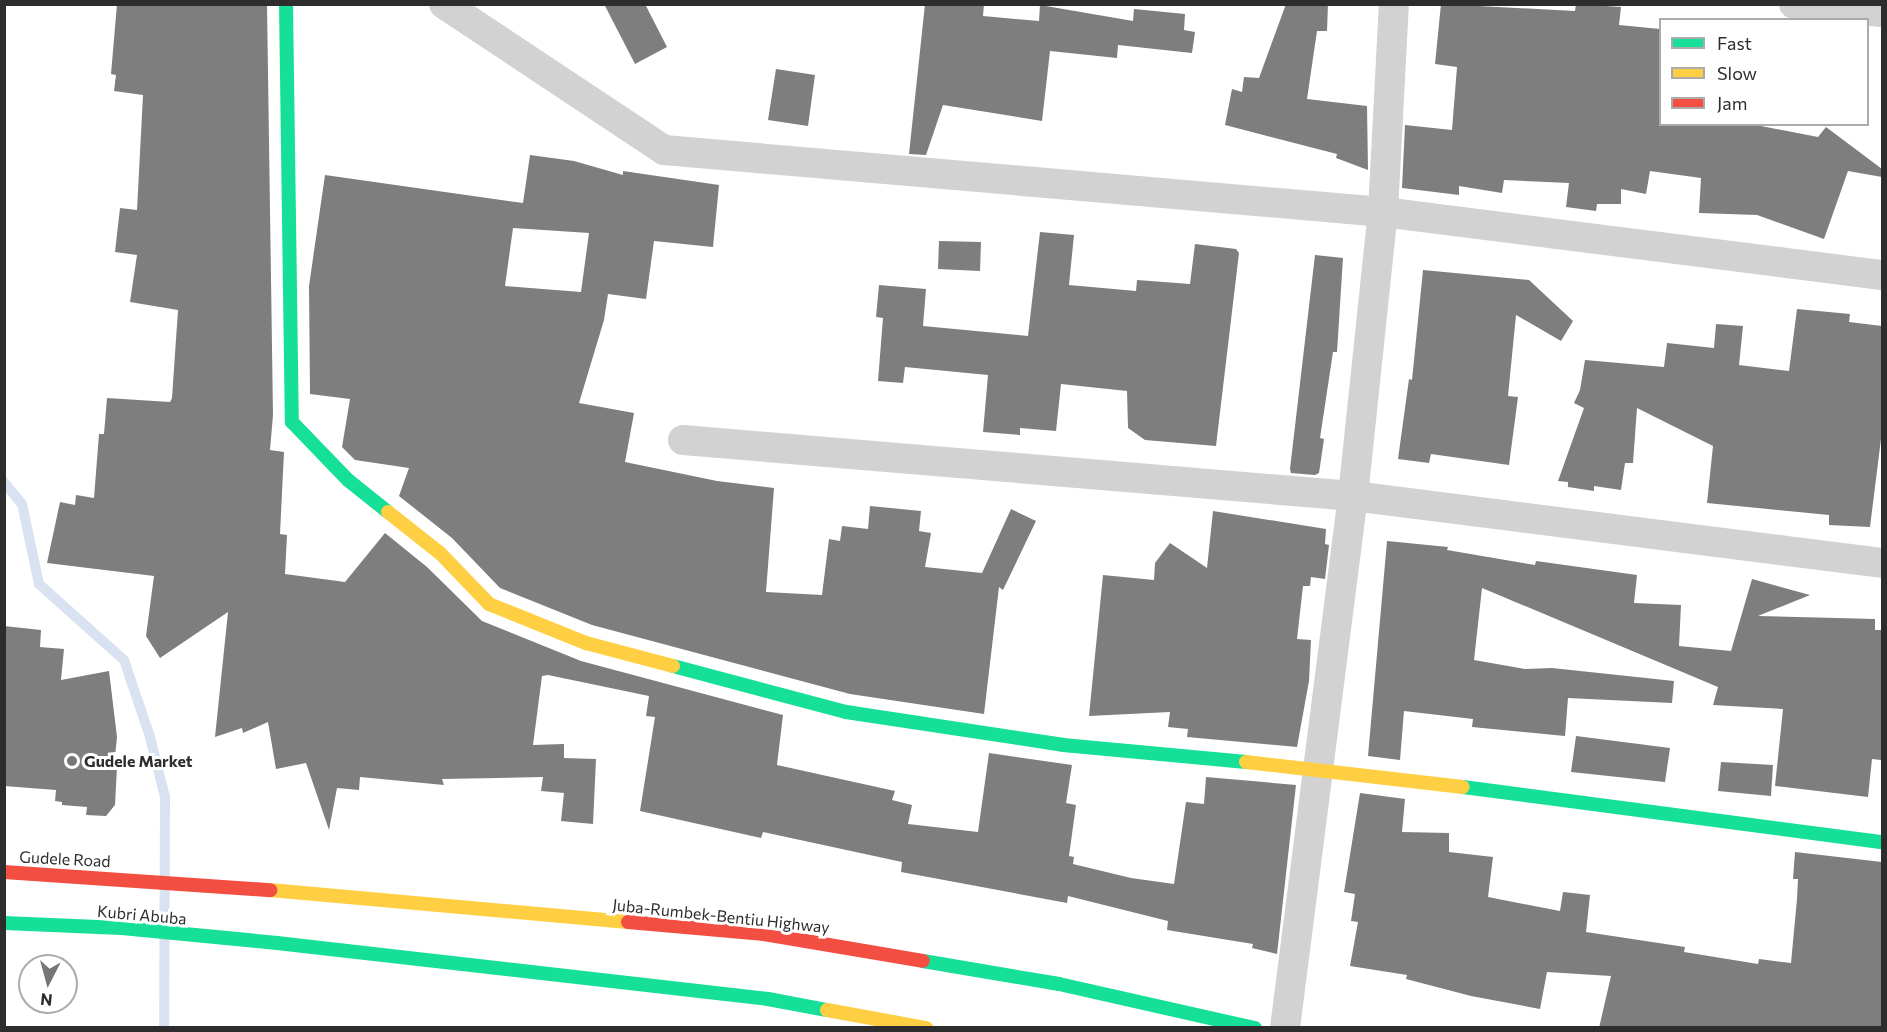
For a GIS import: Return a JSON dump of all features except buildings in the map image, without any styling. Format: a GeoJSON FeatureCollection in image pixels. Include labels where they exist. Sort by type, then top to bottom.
{"type":"FeatureCollection","features":[{"type":"Feature","properties":{"kind":"main road"},"geometry":{"type":"LineString","coordinates":[[286,4],[292,422],[348,480],[440,553],[489,604],[586,644],[846,712],[1063,745],[1317,768],[1882,842]]}},
{"type":"Feature","properties":{"kind":"main road","name":"Gudele Road"},"geometry":{"type":"LineString","coordinates":[[4,872],[124,878],[284,891]]}},
{"type":"Feature","properties":{"kind":"main road","name":"Juba-Rumbek-Bentiu Highway"},"geometry":{"type":"LineString","coordinates":[[284,891],[764,934],[1047,982],[1255,1028]]}},
{"type":"Feature","properties":{"kind":"main road","name":"Kubri Abuba"},"geometry":{"type":"LineString","coordinates":[[4,924],[122,928],[768,999],[926,1028]]}},
{"type":"Feature","properties":{"kind":"street"},"geometry":{"type":"LineString","coordinates":[[444,4],[664,150],[1383,212],[1882,275]]}},
{"type":"Feature","properties":{"kind":"street"},"geometry":{"type":"LineString","coordinates":[[1285,1028],[1353,496],[1383,212],[1394,4]]}},
{"type":"Feature","properties":{"kind":"street"},"geometry":{"type":"LineString","coordinates":[[1794,4],[1882,12]]}},
{"type":"Feature","properties":{"kind":"street"},"geometry":{"type":"LineString","coordinates":[[683,440],[1353,496],[1882,562]]}},
{"type":"Feature","properties":{"kind":"waterway"},"geometry":{"type":"LineString","coordinates":[[4,482],[22,504],[39,584],[124,660],[150,737],[165,797],[164,1028]]}},
{"type":"Feature","properties":{"kind":"traffic: fast"},"geometry":{"type":"LineString","coordinates":[[286,4],[292,422],[348,480],[388,512]]}},
{"type":"Feature","properties":{"kind":"traffic: fast"},"geometry":{"type":"LineString","coordinates":[[673,666],[846,712],[1063,745],[1246,762]]}},
{"type":"Feature","properties":{"kind":"traffic: fast"},"geometry":{"type":"LineString","coordinates":[[1463,787],[1882,842]]}},
{"type":"Feature","properties":{"kind":"traffic: fast"},"geometry":{"type":"LineString","coordinates":[[4,923],[122,928],[277,943],[768,999],[827,1010]]}},
{"type":"Feature","properties":{"kind":"traffic: fast"},"geometry":{"type":"LineString","coordinates":[[923,961],[1059,984],[1255,1028]]}},
{"type":"Feature","properties":{"kind":"traffic: slow"},"geometry":{"type":"LineString","coordinates":[[388,512],[440,553],[489,604],[586,643],[673,666]]}},
{"type":"Feature","properties":{"kind":"traffic: slow"},"geometry":{"type":"LineString","coordinates":[[1246,762],[1463,787]]}},
{"type":"Feature","properties":{"kind":"traffic: slow"},"geometry":{"type":"LineString","coordinates":[[270,890],[628,922]]}},
{"type":"Feature","properties":{"kind":"traffic: slow"},"geometry":{"type":"LineString","coordinates":[[827,1010],[926,1028]]}},
{"type":"Feature","properties":{"kind":"traffic: jam"},"geometry":{"type":"LineString","coordinates":[[4,872],[270,890]]}},
{"type":"Feature","properties":{"kind":"traffic: jam"},"geometry":{"type":"LineString","coordinates":[[628,922],[764,934],[923,961]]}},
{"type":"Feature","properties":{"kind":"place","name":"Gudele Market"},"geometry":{"type":"Point","coordinates":[72,761]}}]}
